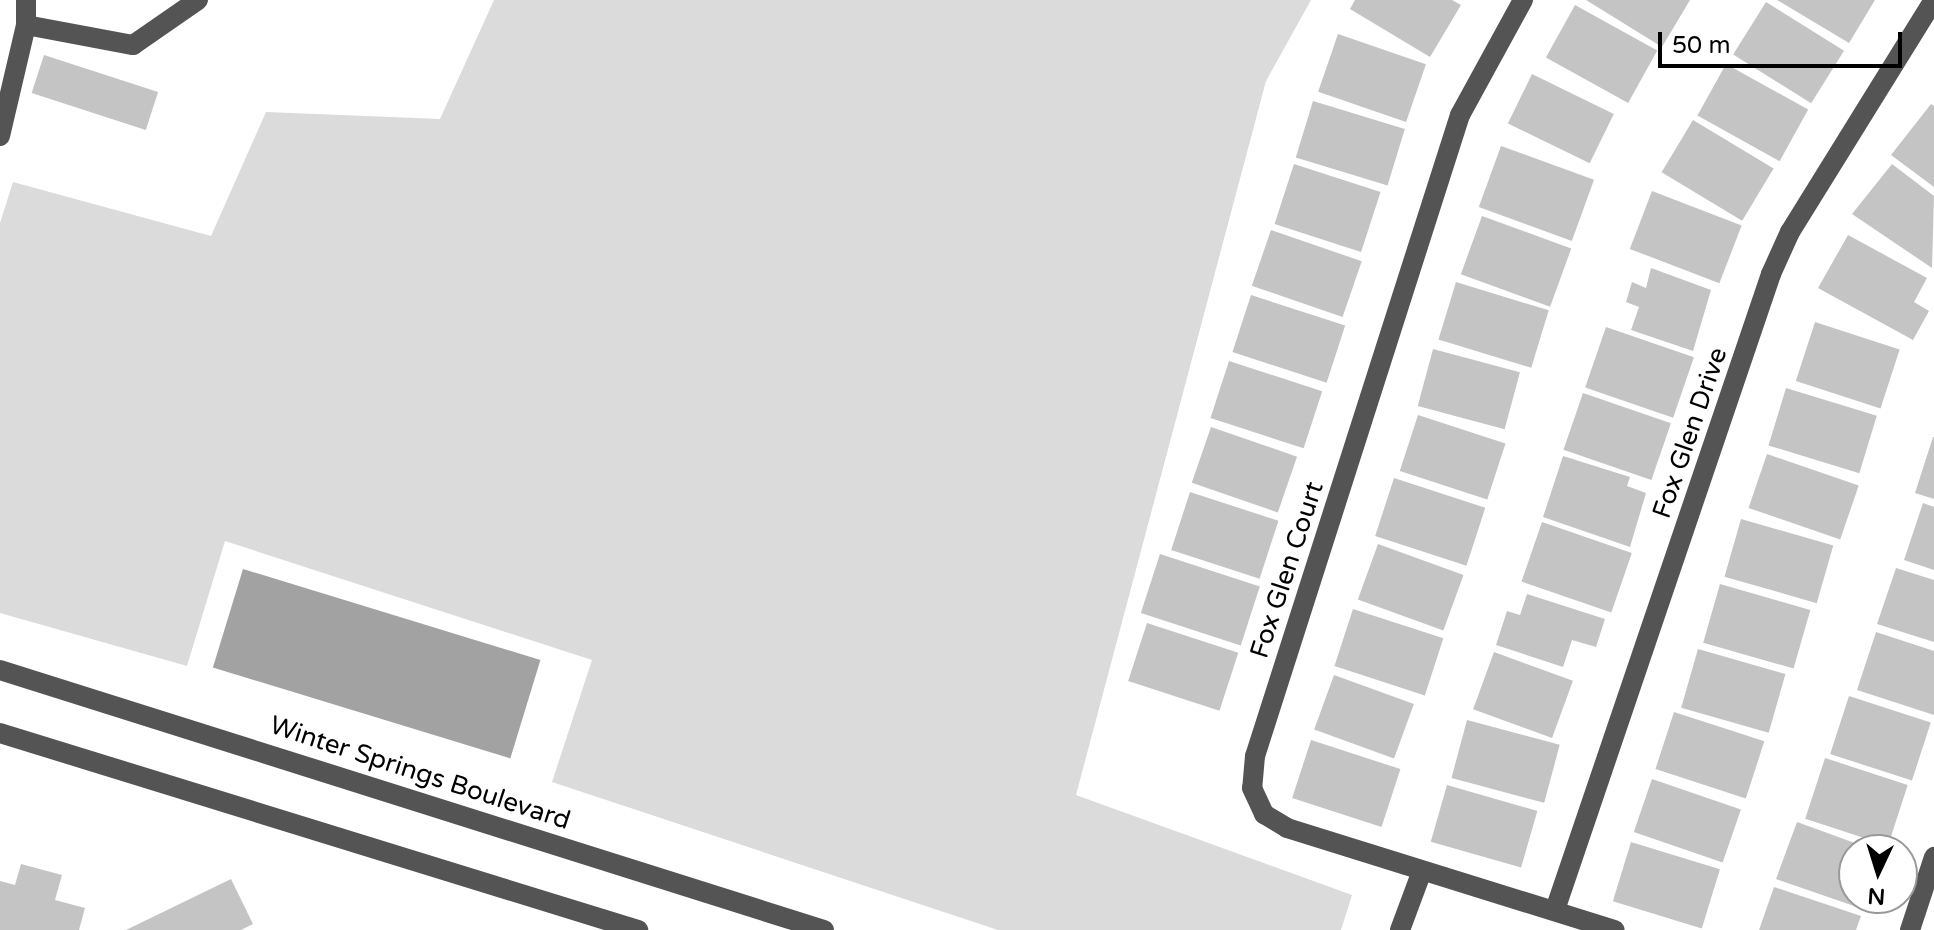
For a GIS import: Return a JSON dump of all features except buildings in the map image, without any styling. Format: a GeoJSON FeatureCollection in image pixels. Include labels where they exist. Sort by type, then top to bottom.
{"type":"FeatureCollection","features":[{"type":"Feature","properties":{"kind":"street"},"geometry":{"type":"LineString","coordinates":[[0,136],[26,25],[26,0]]}},
{"type":"Feature","properties":{"kind":"street"},"geometry":{"type":"LineString","coordinates":[[26,25],[133,45],[198,0]]}},
{"type":"Feature","properties":{"kind":"street","name":"Fox Glen Court"},"geometry":{"type":"LineString","coordinates":[[1523,0],[1460,115],[1255,756],[1252,788],[1264,814],[1287,828],[1614,930]]}},
{"type":"Feature","properties":{"kind":"street","name":"Fox Glen Drive"},"geometry":{"type":"LineString","coordinates":[[1555,910],[1771,274],[1790,232],[1934,0]]}},
{"type":"Feature","properties":{"kind":"street","name":"Winter Springs Boulevard"},"geometry":{"type":"LineString","coordinates":[[0,670],[824,930]]}},
{"type":"Feature","properties":{"kind":"street"},"geometry":{"type":"LineString","coordinates":[[0,733],[638,930]]}},
{"type":"Feature","properties":{"kind":"street"},"geometry":{"type":"LineString","coordinates":[[1910,930],[1934,857]]}},
{"type":"Feature","properties":{"kind":"street"},"geometry":{"type":"LineString","coordinates":[[1400,930],[1422,871]]}},
{"type":"Feature","properties":{"kind":"shaded area"},"geometry":{"type":"Polygon","coordinates":[[[494,0],[1311,0],[1266,81],[1076,795],[1352,895],[1341,930],[998,930],[552,782],[592,660],[225,541],[187,666],[0,613],[0,223],[13,182],[211,236],[266,112],[440,119],[494,0]]]}},
{"type":"Feature","properties":{"kind":"shaded area"},"geometry":{"type":"Polygon","coordinates":[[[243,569],[540,660],[510,758],[213,667],[243,569]]]}}]}
